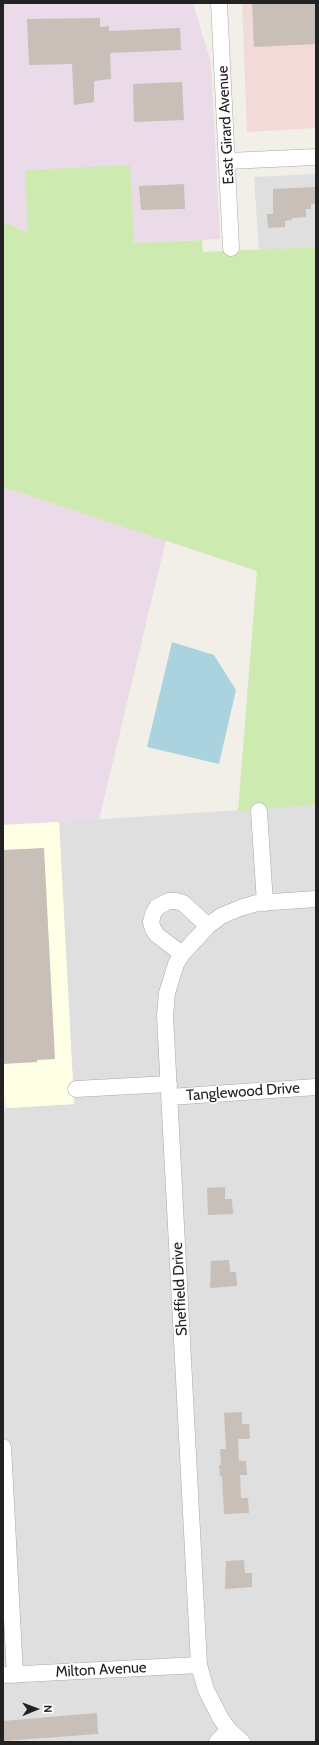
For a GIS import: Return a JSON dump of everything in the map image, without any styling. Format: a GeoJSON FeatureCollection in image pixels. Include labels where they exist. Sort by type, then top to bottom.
{"type":"FeatureCollection","features":[{"type":"Feature","properties":{"kind":"street","name":"East Girard Avenue"},"geometry":{"type":"LineString","coordinates":[[219,3],[228,161],[231,248]]}},
{"type":"Feature","properties":{"kind":"street"},"geometry":{"type":"LineString","coordinates":[[228,161],[316,157]]}},
{"type":"Feature","properties":{"kind":"street"},"geometry":{"type":"LineString","coordinates":[[258,811],[265,902]]}},
{"type":"Feature","properties":{"kind":"street","name":"Sheffield Drive"},"geometry":{"type":"LineString","coordinates":[[242,1742],[229,1730],[209,1698],[201,1677],[199,1665],[165,1016],[167,993],[176,964],[182,954],[208,926],[221,916],[240,908],[265,902],[316,899]]}},
{"type":"Feature","properties":{"kind":"street"},"geometry":{"type":"LineString","coordinates":[[182,954],[157,935],[153,929],[153,914],[157,907],[169,901],[183,903],[208,926]]}},
{"type":"Feature","properties":{"kind":"street","name":"Tanglewood Drive"},"geometry":{"type":"LineString","coordinates":[[76,1089],[169,1090],[316,1088]]}},
{"type":"Feature","properties":{"kind":"street"},"geometry":{"type":"LineString","coordinates":[[3,1447],[9,1675]]}},
{"type":"Feature","properties":{"kind":"street","name":"Milton Avenue"},"geometry":{"type":"LineString","coordinates":[[9,1675],[199,1665]]}},
{"type":"Feature","properties":{"kind":"street"},"geometry":{"type":"LineString","coordinates":[[217,1742],[229,1730]]}},
{"type":"Feature","properties":{"kind":"shaded area"},"geometry":{"type":"Polygon","coordinates":[[[3,3],[193,3],[211,63],[220,239],[133,243],[129,165],[28,233],[3,221],[3,3]]]}},
{"type":"Feature","properties":{"kind":"shaded area"},"geometry":{"type":"Polygon","coordinates":[[[242,3],[316,3],[316,128],[247,132],[242,3]]]}},
{"type":"Feature","properties":{"kind":"shaded area"},"geometry":{"type":"Polygon","coordinates":[[[316,174],[316,247],[259,250],[254,177],[316,174]]]}},
{"type":"Feature","properties":{"kind":"shaded area"},"geometry":{"type":"Polygon","coordinates":[[[3,487],[166,540],[99,820],[3,825],[3,487]]]}},
{"type":"Feature","properties":{"kind":"shaded area"},"geometry":{"type":"Polygon","coordinates":[[[316,805],[316,1742],[3,1742],[3,1111],[7,1108],[74,1104],[59,822],[316,805]]]}},
{"type":"Feature","properties":{"kind":"shaded area"},"geometry":{"type":"Polygon","coordinates":[[[59,822],[74,1104],[7,1108],[3,1089],[3,825],[59,822]]]}},
{"type":"Feature","properties":{"kind":"green space"},"geometry":{"type":"Polygon","coordinates":[[[130,165],[134,243],[202,240],[203,252],[316,247],[316,805],[238,811],[257,571],[3,487],[3,221],[28,233],[25,170],[130,165]]]}},
{"type":"Feature","properties":{"kind":"water"},"geometry":{"type":"Polygon","coordinates":[[[172,642],[214,655],[236,690],[219,764],[147,747],[172,642]]]}},
{"type":"Feature","properties":{"kind":"building"},"geometry":{"type":"Polygon","coordinates":[[[252,3],[316,3],[316,44],[254,47],[252,3]]]}},
{"type":"Feature","properties":{"kind":"building"},"geometry":{"type":"Polygon","coordinates":[[[100,18],[100,27],[109,26],[109,31],[180,28],[181,50],[110,53],[111,79],[94,81],[94,102],[74,105],[72,64],[29,65],[27,19],[100,18]]]}},
{"type":"Feature","properties":{"kind":"building"},"geometry":{"type":"Polygon","coordinates":[[[182,82],[184,120],[134,122],[133,84],[182,82]]]}},
{"type":"Feature","properties":{"kind":"building"},"geometry":{"type":"Polygon","coordinates":[[[184,184],[185,209],[141,210],[139,186],[184,184]]]}},
{"type":"Feature","properties":{"kind":"building"},"geometry":{"type":"Polygon","coordinates":[[[316,187],[316,204],[311,204],[311,209],[306,209],[306,217],[292,218],[292,220],[285,221],[285,227],[268,228],[267,214],[273,214],[273,189],[316,187]]]}},
{"type":"Feature","properties":{"kind":"building"},"geometry":{"type":"Polygon","coordinates":[[[44,848],[55,1059],[37,1060],[37,1062],[3,1064],[3,850],[44,848]]]}},
{"type":"Feature","properties":{"kind":"building"},"geometry":{"type":"Polygon","coordinates":[[[225,1187],[225,1199],[232,1199],[233,1214],[208,1215],[207,1188],[225,1187]]]}},
{"type":"Feature","properties":{"kind":"building"},"geometry":{"type":"Polygon","coordinates":[[[229,1260],[230,1272],[236,1272],[237,1286],[210,1288],[211,1261],[229,1260]]]}},
{"type":"Feature","properties":{"kind":"building"},"geometry":{"type":"Polygon","coordinates":[[[242,1412],[242,1424],[249,1424],[250,1439],[238,1439],[239,1461],[246,1461],[247,1475],[240,1475],[241,1498],[248,1498],[249,1513],[224,1514],[222,1476],[220,1477],[219,1465],[221,1465],[220,1449],[226,1449],[224,1413],[242,1412]]]}},
{"type":"Feature","properties":{"kind":"building"},"geometry":{"type":"Polygon","coordinates":[[[244,1560],[245,1573],[252,1573],[252,1587],[225,1589],[226,1561],[244,1560]]]}},
{"type":"Feature","properties":{"kind":"building"},"geometry":{"type":"Polygon","coordinates":[[[97,1713],[98,1734],[3,1741],[3,1721],[97,1713]]]}}]}
